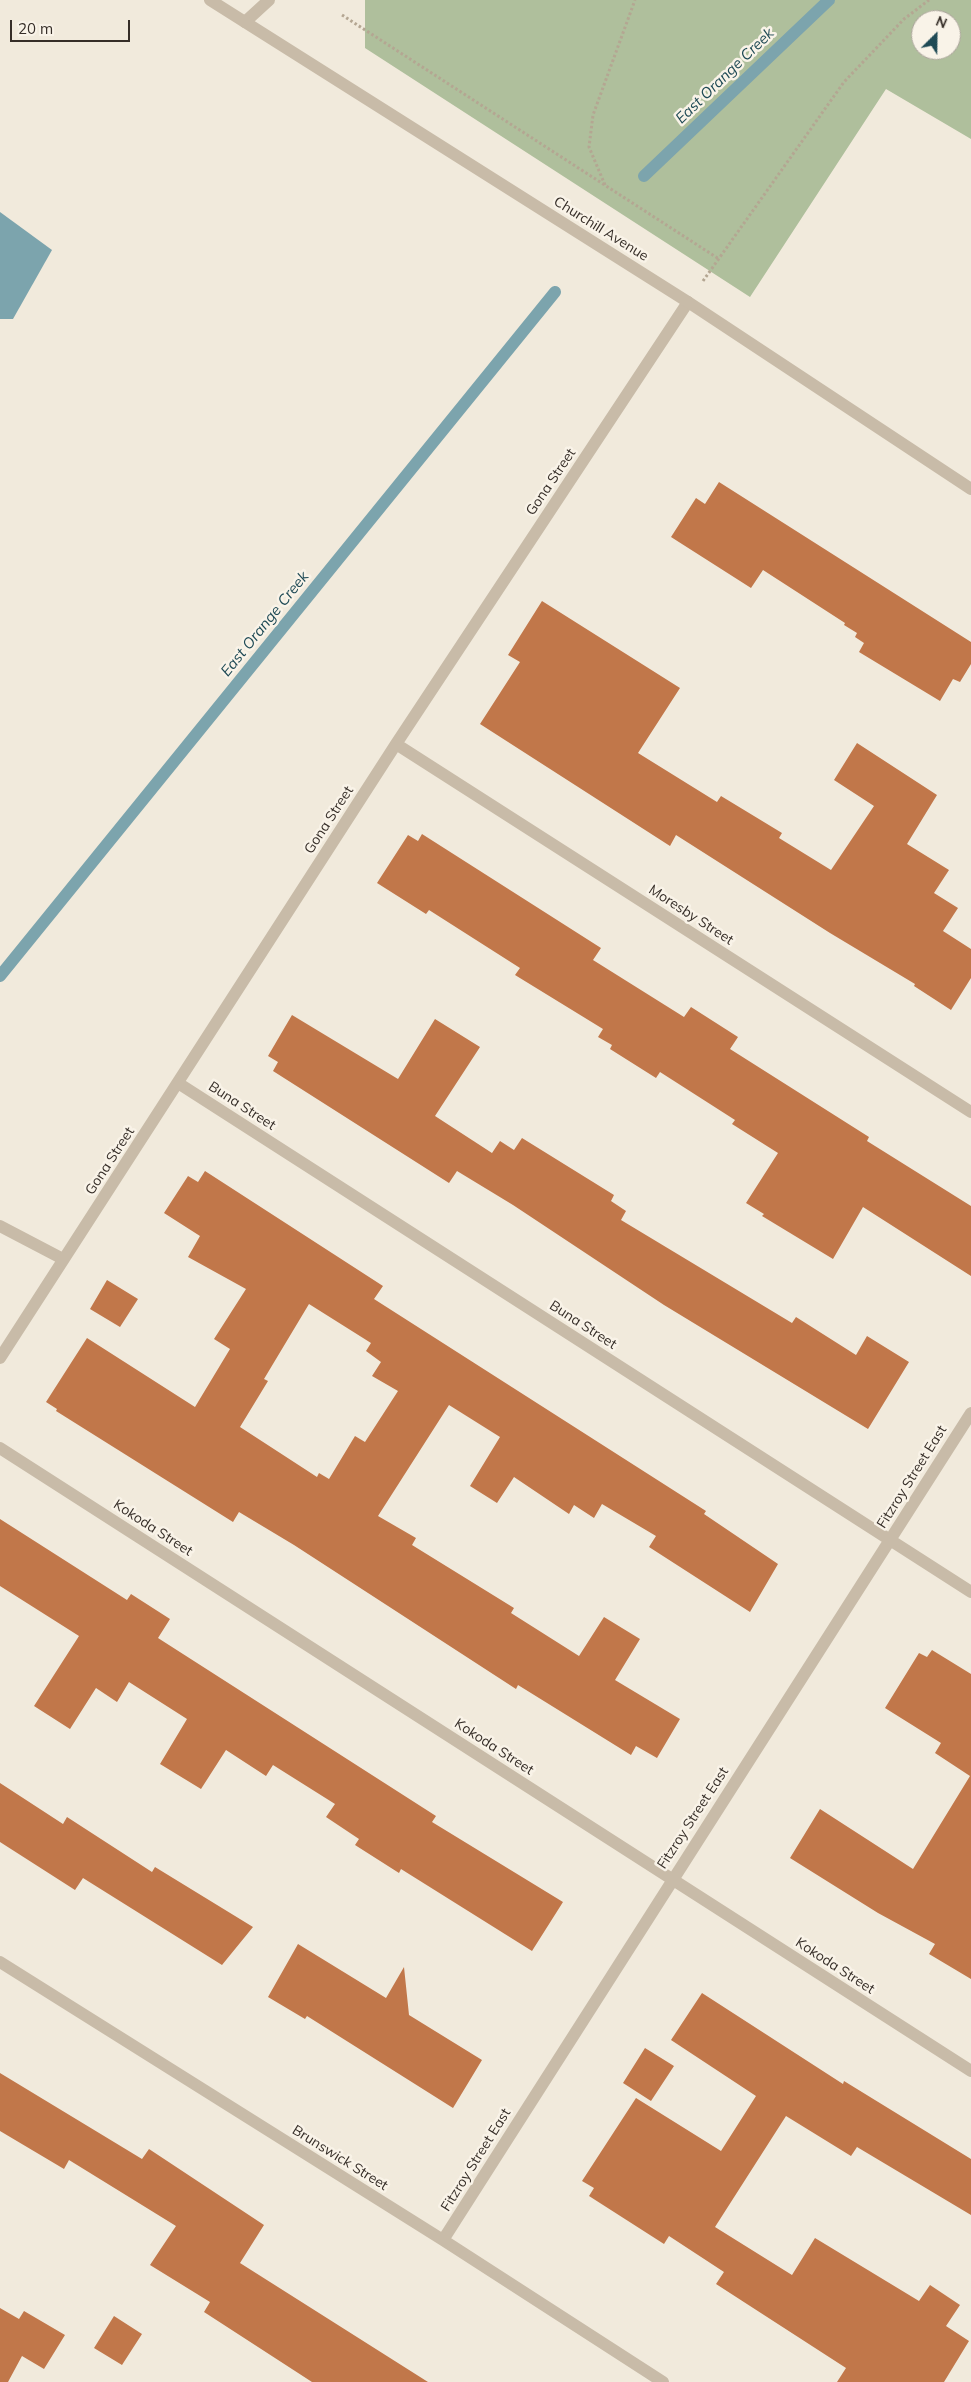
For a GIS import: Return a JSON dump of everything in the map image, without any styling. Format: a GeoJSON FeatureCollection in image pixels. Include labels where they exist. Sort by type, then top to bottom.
{"type":"FeatureCollection","features":[{"type":"Feature","properties":{"kind":"street","name":"Churchill Avenue"},"geometry":{"type":"LineString","coordinates":[[210,0],[688,302],[971,489]]}},
{"type":"Feature","properties":{"kind":"street"},"geometry":{"type":"LineString","coordinates":[[245,22],[269,0]]}},
{"type":"Feature","properties":{"kind":"street","name":"Gona Street"},"geometry":{"type":"LineString","coordinates":[[0,1358],[396,744],[688,302]]}},
{"type":"Feature","properties":{"kind":"street","name":"Moresby Street"},"geometry":{"type":"LineString","coordinates":[[396,744],[971,1112]]}},
{"type":"Feature","properties":{"kind":"street","name":"Buna Street"},"geometry":{"type":"LineString","coordinates":[[178,1083],[971,1592]]}},
{"type":"Feature","properties":{"kind":"street"},"geometry":{"type":"LineString","coordinates":[[0,1226],[63,1259]]}},
{"type":"Feature","properties":{"kind":"street","name":"Fitzroy Street East"},"geometry":{"type":"LineString","coordinates":[[443,2240],[672,1878],[971,1413]]}},
{"type":"Feature","properties":{"kind":"street","name":"Kokoda Street"},"geometry":{"type":"LineString","coordinates":[[0,1448],[971,2071]]}},
{"type":"Feature","properties":{"kind":"street","name":"Brunswick Street"},"geometry":{"type":"LineString","coordinates":[[0,1962],[443,2240],[663,2382]]}},
{"type":"Feature","properties":{"kind":"path"},"geometry":{"type":"LineString","coordinates":[[605,185],[589,147],[593,115],[635,0]]}},
{"type":"Feature","properties":{"kind":"path"},"geometry":{"type":"LineString","coordinates":[[688,302],[844,82],[904,19],[928,0]]}},
{"type":"Feature","properties":{"kind":"path"},"geometry":{"type":"LineString","coordinates":[[342,15],[719,259]]}},
{"type":"Feature","properties":{"kind":"green space"},"geometry":{"type":"Polygon","coordinates":[[[365,0],[971,0],[971,139],[886,89],[750,297],[365,48],[365,0]]]}},
{"type":"Feature","properties":{"kind":"water"},"geometry":{"type":"Polygon","coordinates":[[[0,212],[52,250],[13,319],[0,319],[0,212]]]}},
{"type":"Feature","properties":{"kind":"building"},"geometry":{"type":"Polygon","coordinates":[[[719,482],[971,642],[971,664],[960,682],[953,679],[940,701],[859,652],[864,643],[855,637],[857,633],[844,625],[845,623],[763,570],[751,588],[671,537],[696,498],[705,504],[719,482]]]}},
{"type":"Feature","properties":{"kind":"building"},"geometry":{"type":"Polygon","coordinates":[[[542,601],[680,688],[638,753],[717,802],[721,796],[782,833],[779,838],[831,870],[874,806],[834,780],[857,743],[937,795],[907,844],[949,870],[934,893],[958,908],[943,931],[971,949],[971,978],[951,1010],[914,986],[915,984],[830,933],[676,835],[670,846],[480,724],[520,662],[508,655],[542,601]]]}},
{"type":"Feature","properties":{"kind":"building"},"geometry":{"type":"Polygon","coordinates":[[[422,834],[601,948],[593,960],[684,1017],[691,1007],[738,1037],[730,1049],[869,1137],[867,1141],[971,1206],[971,1276],[863,1207],[833,1259],[762,1216],[764,1214],[746,1203],[778,1153],[732,1124],[735,1120],[660,1072],[656,1078],[610,1049],[612,1045],[598,1037],[603,1029],[515,975],[520,968],[429,910],[426,914],[377,883],[408,835],[418,841],[422,834]]]}},
{"type":"Feature","properties":{"kind":"building"},"geometry":{"type":"Polygon","coordinates":[[[292,1015],[398,1079],[435,1019],[480,1047],[435,1116],[492,1153],[500,1141],[514,1150],[522,1138],[614,1195],[611,1201],[626,1211],[621,1220],[792,1323],[796,1317],[856,1355],[867,1336],[909,1362],[868,1429],[664,1305],[513,1205],[457,1171],[449,1183],[273,1071],[278,1062],[268,1056],[292,1015]]]}},
{"type":"Feature","properties":{"kind":"building"},"geometry":{"type":"Polygon","coordinates":[[[205,1171],[383,1286],[374,1299],[706,1511],[704,1514],[778,1564],[750,1612],[649,1547],[656,1536],[602,1504],[594,1518],[574,1505],[569,1514],[514,1477],[497,1503],[470,1486],[500,1437],[449,1405],[378,1516],[416,1538],[412,1545],[514,1608],[511,1613],[579,1656],[604,1617],[640,1639],[615,1680],[680,1719],[657,1758],[636,1746],[631,1755],[518,1685],[516,1689],[294,1545],[239,1512],[233,1522],[56,1411],[57,1409],[46,1402],[87,1338],[195,1407],[230,1349],[214,1339],[246,1289],[188,1257],[200,1236],[164,1213],[188,1176],[198,1182],[205,1171]],[[309,1304],[264,1379],[268,1381],[240,1427],[317,1477],[319,1473],[329,1479],[355,1436],[365,1442],[398,1391],[372,1376],[381,1362],[366,1351],[371,1343],[309,1304]]]}},
{"type":"Feature","properties":{"kind":"building"},"geometry":{"type":"Polygon","coordinates":[[[107,1280],[138,1299],[120,1327],[90,1309],[107,1280]]]}},
{"type":"Feature","properties":{"kind":"building"},"geometry":{"type":"Polygon","coordinates":[[[0,1519],[127,1600],[131,1594],[170,1619],[158,1638],[436,1816],[432,1822],[563,1902],[532,1951],[401,1869],[399,1873],[355,1845],[359,1839],[326,1817],[335,1804],[273,1765],[266,1776],[226,1750],[201,1789],[160,1764],[187,1719],[129,1682],[117,1702],[96,1688],[70,1729],[34,1706],[79,1636],[0,1586],[0,1519]]]}},
{"type":"Feature","properties":{"kind":"building"},"geometry":{"type":"Polygon","coordinates":[[[932,1650],[971,1674],[971,1979],[929,1954],[935,1944],[878,1913],[790,1858],[820,1809],[913,1869],[970,1776],[935,1753],[941,1743],[885,1708],[919,1653],[927,1657],[932,1650]]]}},
{"type":"Feature","properties":{"kind":"building"},"geometry":{"type":"Polygon","coordinates":[[[0,1783],[63,1824],[67,1817],[152,1872],[155,1867],[253,1927],[222,1965],[83,1878],[75,1890],[0,1842],[0,1783]]]}},
{"type":"Feature","properties":{"kind":"building"},"geometry":{"type":"Polygon","coordinates":[[[298,1944],[386,1998],[404,1967],[409,2015],[482,2060],[453,2108],[307,2016],[305,2019],[268,1997],[298,1944]]]}},
{"type":"Feature","properties":{"kind":"building"},"geometry":{"type":"Polygon","coordinates":[[[702,1993],[843,2084],[844,2081],[971,2159],[971,2215],[857,2147],[851,2156],[786,2116],[715,2227],[792,2275],[815,2238],[919,2301],[930,2285],[960,2305],[946,2326],[969,2341],[944,2382],[837,2382],[846,2368],[716,2284],[724,2272],[669,2236],[664,2244],[589,2196],[594,2188],[582,2181],[636,2098],[721,2151],[756,2096],[671,2040],[702,1993]]]}},
{"type":"Feature","properties":{"kind":"building"},"geometry":{"type":"Polygon","coordinates":[[[645,2048],[674,2066],[651,2101],[623,2083],[645,2048]]]}},
{"type":"Feature","properties":{"kind":"building"},"geometry":{"type":"Polygon","coordinates":[[[0,2073],[142,2159],[149,2149],[264,2225],[240,2263],[428,2382],[312,2382],[204,2312],[210,2302],[150,2265],[176,2226],[69,2160],[64,2169],[0,2131],[0,2073]]]}},
{"type":"Feature","properties":{"kind":"building"},"geometry":{"type":"Polygon","coordinates":[[[0,2308],[19,2319],[24,2311],[65,2335],[44,2369],[22,2356],[8,2382],[0,2382],[0,2308]]]}},
{"type":"Feature","properties":{"kind":"building"},"geometry":{"type":"Polygon","coordinates":[[[114,2316],[142,2334],[122,2365],[94,2348],[114,2316]]]}},
{"type":"Feature","properties":{"kind":"waterway","name":"East Orange Creek"},"geometry":{"type":"LineString","coordinates":[[644,176],[829,0]]}},
{"type":"Feature","properties":{"kind":"waterway","name":"East Orange Creek"},"geometry":{"type":"LineString","coordinates":[[0,976],[555,292]]}}]}
